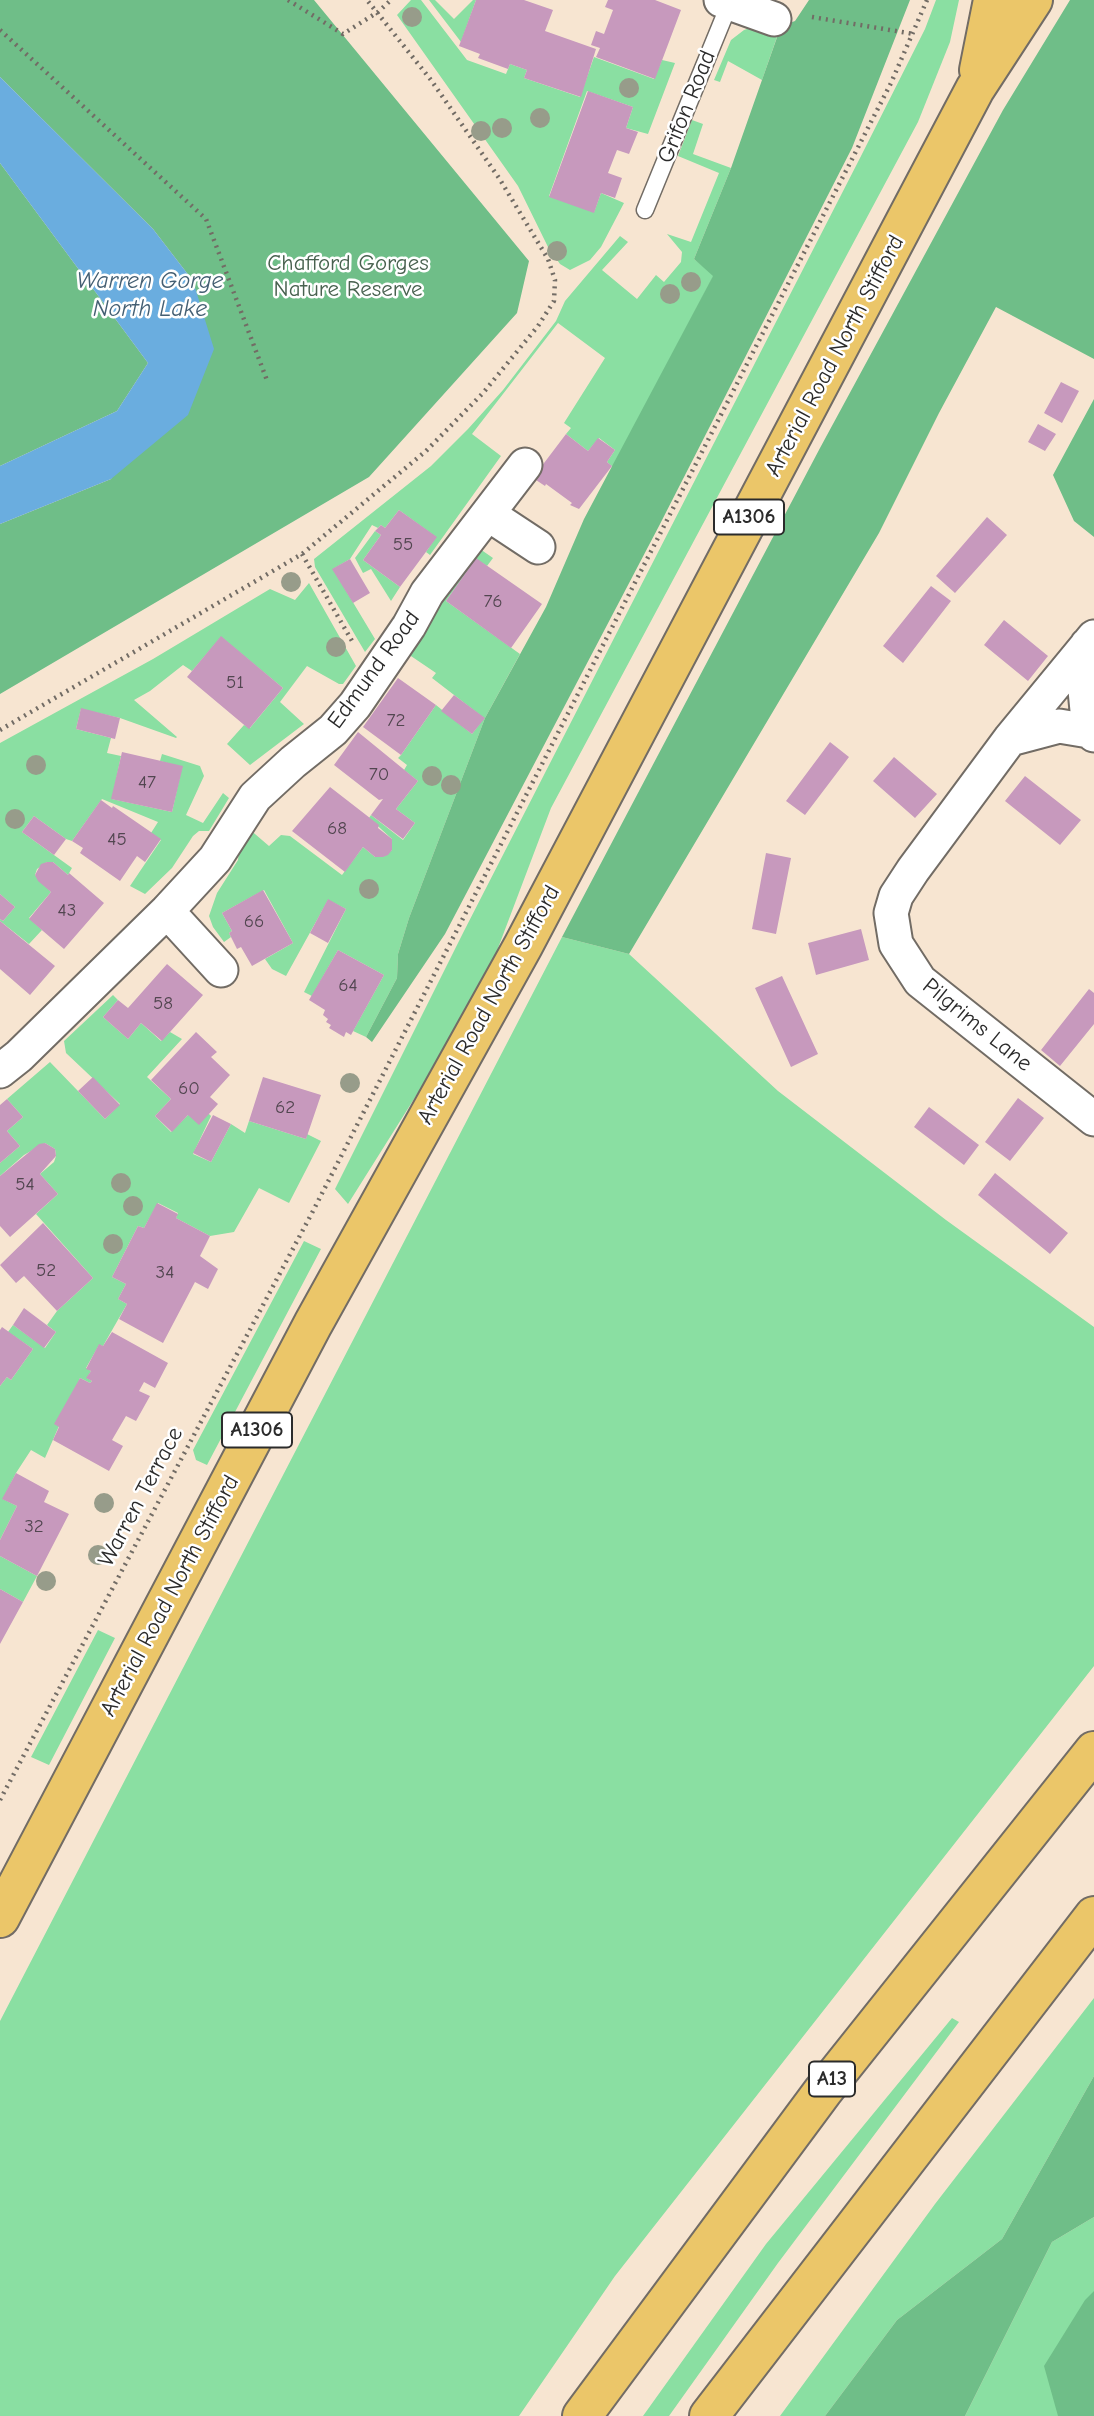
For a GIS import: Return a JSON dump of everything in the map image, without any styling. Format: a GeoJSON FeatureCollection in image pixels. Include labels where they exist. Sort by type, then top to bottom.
{"type":"FeatureCollection","features":[{"type":"Feature","properties":{"kind":"main road","name":"Arterial Road North Stifford"},"geometry":{"type":"LineString","coordinates":[[975,89],[993,0]]}},
{"type":"Feature","properties":{"kind":"main road","name":"Arterial Road North Stifford"},"geometry":{"type":"LineString","coordinates":[[0,1918],[313,1324],[523,946],[975,89],[1034,0]]}},
{"type":"Feature","properties":{"kind":"main road","name":"A13"},"geometry":{"type":"LineString","coordinates":[[582,2416],[823,2091],[1094,1751]]}},
{"type":"Feature","properties":{"kind":"main road"},"geometry":{"type":"LineString","coordinates":[[709,2416],[1094,1916]]}},
{"type":"Feature","properties":{"kind":"street","name":"Grifon Road"},"geometry":{"type":"LineString","coordinates":[[727,1],[774,19]]}},
{"type":"Feature","properties":{"kind":"street","name":"Edmund Road"},"geometry":{"type":"LineString","coordinates":[[0,1071],[19,1056],[167,911],[215,859],[255,797],[333,730],[355,705],[409,626],[427,593],[525,465]]}},
{"type":"Feature","properties":{"kind":"street"},"geometry":{"type":"LineString","coordinates":[[488,514],[538,547]]}},
{"type":"Feature","properties":{"kind":"street","name":"Pilgrims Lane"},"geometry":{"type":"LineString","coordinates":[[1010,739],[1059,726],[1092,733],[1085,690],[1091,641]]}},
{"type":"Feature","properties":{"kind":"street","name":"Pilgrims Lane"},"geometry":{"type":"LineString","coordinates":[[1091,641],[1010,739],[912,870],[896,896],[891,925],[899,951],[920,981],[1094,1119]]}},
{"type":"Feature","properties":{"kind":"street"},"geometry":{"type":"LineString","coordinates":[[167,911],[221,970]]}},
{"type":"Feature","properties":{"kind":"lane","name":"Grifon Road"},"geometry":{"type":"LineString","coordinates":[[645,210],[727,1]]}},
{"type":"Feature","properties":{"kind":"path"},"geometry":{"type":"LineString","coordinates":[[288,0],[343,34],[378,12],[391,0]]}},
{"type":"Feature","properties":{"kind":"path"},"geometry":{"type":"LineString","coordinates":[[0,730],[302,554],[436,442],[483,393],[538,326],[554,301],[555,280],[548,259],[499,177],[430,80],[366,0]]}},
{"type":"Feature","properties":{"kind":"path","name":"Warren Terrace"},"geometry":{"type":"LineString","coordinates":[[0,1800],[313,1211],[891,83],[927,0]]}},
{"type":"Feature","properties":{"kind":"path"},"geometry":{"type":"LineString","coordinates":[[774,19],[790,13],[914,34]]}},
{"type":"Feature","properties":{"kind":"path"},"geometry":{"type":"LineString","coordinates":[[0,30],[206,219],[268,383]]}},
{"type":"Feature","properties":{"kind":"path"},"geometry":{"type":"LineString","coordinates":[[302,554],[358,651]]}},
{"type":"Feature","properties":{"kind":"green space","name":"Chafford Gorges Nature Reserve"},"geometry":{"type":"Polygon","coordinates":[[[0,0],[314,0],[529,261],[517,313],[369,477],[0,694],[0,524],[111,479],[193,281],[153,229],[0,77],[0,0]]]}},
{"type":"Feature","properties":{"kind":"green space"},"geometry":{"type":"Polygon","coordinates":[[[411,0],[421,0],[467,60],[506,74],[510,64],[527,70],[524,78],[580,97],[594,57],[654,79],[662,60],[675,63],[648,134],[626,128],[633,107],[587,91],[549,196],[594,212],[601,193],[624,203],[601,247],[590,260],[570,270],[560,264],[548,247],[518,186],[397,15],[411,0]]]}},
{"type":"Feature","properties":{"kind":"green space"},"geometry":{"type":"Polygon","coordinates":[[[429,0],[435,0],[454,19],[476,0],[461,42],[429,0]]]}},
{"type":"Feature","properties":{"kind":"green space"},"geometry":{"type":"Polygon","coordinates":[[[809,0],[910,0],[852,148],[659,526],[445,934],[372,1042],[366,1037],[397,978],[398,954],[409,918],[485,718],[546,607],[584,519],[713,276],[694,259],[731,168],[781,26],[795,21],[809,0]]]}},
{"type":"Feature","properties":{"kind":"green space"},"geometry":{"type":"Polygon","coordinates":[[[936,0],[959,0],[950,42],[918,122],[551,808],[495,956],[419,1091],[348,1204],[335,1189],[464,931],[860,158],[925,29],[936,0]]]}},
{"type":"Feature","properties":{"kind":"green space"},"geometry":{"type":"Polygon","coordinates":[[[1070,0],[1094,0],[1094,359],[996,307],[879,533],[629,954],[562,937],[820,448],[1003,110],[1070,0]]]}},
{"type":"Feature","properties":{"kind":"green space"},"geometry":{"type":"Polygon","coordinates":[[[753,27],[778,34],[762,80],[728,61],[720,82],[714,80],[731,40],[753,27]]]}},
{"type":"Feature","properties":{"kind":"green space"},"geometry":{"type":"Polygon","coordinates":[[[692,120],[703,124],[693,154],[731,168],[694,259],[714,275],[613,467],[607,462],[615,450],[599,438],[588,451],[566,434],[571,428],[564,423],[605,358],[558,323],[472,434],[501,456],[430,555],[426,552],[436,537],[399,510],[385,528],[372,525],[350,559],[333,569],[375,639],[365,652],[315,567],[314,559],[431,466],[468,429],[503,390],[556,321],[565,301],[620,236],[628,242],[602,270],[637,299],[656,275],[664,282],[681,262],[682,252],[667,234],[691,242],[719,173],[678,156],[692,120]]]}},
{"type":"Feature","properties":{"kind":"green space"},"geometry":{"type":"Polygon","coordinates":[[[0,163],[148,363],[117,411],[0,466],[0,163]]]}},
{"type":"Feature","properties":{"kind":"green space"},"geometry":{"type":"Polygon","coordinates":[[[1094,399],[1094,537],[1074,521],[1053,475],[1094,399]]]}},
{"type":"Feature","properties":{"kind":"green space"},"geometry":{"type":"Polygon","coordinates":[[[375,531],[381,535],[363,560],[400,587],[391,601],[371,569],[363,573],[355,558],[375,531]]]}},
{"type":"Feature","properties":{"kind":"green space"},"geometry":{"type":"Polygon","coordinates":[[[480,549],[493,558],[487,566],[476,559],[446,601],[520,654],[485,718],[409,918],[398,954],[397,978],[366,1037],[353,1031],[384,975],[338,950],[312,996],[304,992],[346,909],[328,900],[286,976],[272,969],[265,959],[293,943],[264,890],[222,913],[232,931],[229,933],[231,937],[224,942],[209,916],[217,893],[238,860],[248,828],[269,846],[281,835],[290,836],[342,875],[363,847],[375,857],[382,857],[392,850],[392,839],[369,818],[371,815],[403,840],[415,823],[396,809],[418,781],[404,770],[407,765],[398,758],[436,705],[472,734],[484,718],[432,678],[436,673],[405,652],[480,549]]]}},
{"type":"Feature","properties":{"kind":"green space"},"geometry":{"type":"Polygon","coordinates":[[[309,583],[356,666],[343,684],[339,684],[307,666],[280,702],[304,724],[250,765],[227,744],[244,725],[250,728],[283,688],[221,637],[192,671],[183,665],[134,700],[176,738],[120,718],[81,709],[76,729],[111,738],[107,753],[121,756],[112,799],[172,812],[182,767],[160,761],[162,754],[200,766],[204,776],[186,815],[203,823],[223,793],[229,798],[209,831],[199,831],[193,836],[172,868],[145,894],[130,886],[161,840],[151,833],[158,822],[102,799],[72,841],[34,816],[22,832],[72,868],[68,875],[53,862],[47,862],[37,869],[35,875],[51,892],[29,918],[42,930],[29,944],[0,921],[15,907],[0,894],[0,743],[153,659],[270,589],[295,600],[309,583]]]}},
{"type":"Feature","properties":{"kind":"green space"},"geometry":{"type":"Polygon","coordinates":[[[562,937],[629,954],[778,1091],[946,1220],[1094,1327],[1094,1666],[615,2276],[519,2416],[0,2416],[0,2021],[562,937]]]}},
{"type":"Feature","properties":{"kind":"green space"},"geometry":{"type":"Polygon","coordinates":[[[113,995],[118,1000],[103,1017],[128,1039],[141,1023],[161,1041],[170,1032],[182,1039],[147,1077],[171,1099],[155,1116],[171,1132],[188,1115],[211,1116],[193,1154],[211,1162],[231,1124],[245,1133],[249,1121],[306,1139],[307,1134],[321,1141],[289,1203],[259,1188],[234,1232],[210,1236],[176,1218],[178,1213],[158,1203],[144,1228],[138,1226],[112,1277],[126,1284],[118,1299],[127,1304],[103,1346],[99,1345],[86,1368],[91,1371],[87,1378],[92,1381],[90,1383],[80,1378],[45,1458],[31,1450],[16,1473],[3,1499],[17,1506],[0,1540],[0,1386],[7,1377],[11,1380],[33,1349],[8,1332],[13,1325],[45,1348],[56,1332],[47,1325],[57,1311],[93,1278],[36,1214],[58,1194],[40,1174],[54,1162],[55,1149],[45,1143],[24,1155],[0,1176],[0,1163],[20,1146],[7,1131],[23,1117],[7,1099],[50,1062],[105,1119],[120,1104],[66,1053],[64,1041],[113,995]]]}},
{"type":"Feature","properties":{"kind":"green space"},"geometry":{"type":"Polygon","coordinates":[[[304,1241],[321,1249],[207,1465],[196,1460],[193,1450],[304,1241]]]}},
{"type":"Feature","properties":{"kind":"green space"},"geometry":{"type":"Polygon","coordinates":[[[0,1556],[37,1576],[23,1602],[0,1589],[0,1556]]]}},
{"type":"Feature","properties":{"kind":"green space"},"geometry":{"type":"Polygon","coordinates":[[[98,1630],[115,1638],[49,1765],[31,1757],[98,1630]]]}},
{"type":"Feature","properties":{"kind":"green space"},"geometry":{"type":"Polygon","coordinates":[[[1094,1998],[1094,2076],[1002,2239],[897,2320],[825,2416],[780,2416],[935,2204],[1094,1998]]]}},
{"type":"Feature","properties":{"kind":"green space"},"geometry":{"type":"Polygon","coordinates":[[[952,2018],[959,2022],[778,2263],[669,2416],[643,2416],[766,2244],[952,2018]]]}},
{"type":"Feature","properties":{"kind":"green space"},"geometry":{"type":"Polygon","coordinates":[[[1094,2076],[1094,2217],[1052,2242],[965,2416],[825,2416],[897,2320],[1002,2239],[1094,2076]]]}},
{"type":"Feature","properties":{"kind":"green space"},"geometry":{"type":"Polygon","coordinates":[[[1094,2217],[1094,2416],[965,2416],[1052,2242],[1094,2217]]]}},
{"type":"Feature","properties":{"kind":"green space"},"geometry":{"type":"Polygon","coordinates":[[[1094,2291],[1094,2416],[1058,2416],[1044,2366],[1085,2300],[1094,2291]]]}},
{"type":"Feature","properties":{"kind":"water","name":"Warren Gorge North Lake"},"geometry":{"type":"Polygon","coordinates":[[[0,77],[153,229],[193,281],[214,349],[188,415],[111,479],[0,524],[0,466],[117,411],[148,363],[0,163],[0,77]]]}},
{"type":"Feature","properties":{"kind":"building"},"geometry":{"type":"Polygon","coordinates":[[[476,0],[524,0],[553,10],[545,31],[596,49],[581,97],[524,78],[527,70],[510,64],[508,69],[478,58],[480,54],[459,46],[476,0]]]}},
{"type":"Feature","properties":{"kind":"building"},"geometry":{"type":"Polygon","coordinates":[[[608,0],[655,0],[681,10],[655,79],[596,57],[600,48],[591,45],[596,31],[604,34],[613,10],[605,7],[608,0]]]}},
{"type":"Feature","properties":{"kind":"building"},"geometry":{"type":"Polygon","coordinates":[[[588,91],[633,107],[626,128],[638,132],[629,154],[617,150],[608,173],[622,178],[615,198],[601,193],[594,213],[549,197],[588,91]]]}},
{"type":"Feature","properties":{"kind":"building"},"geometry":{"type":"Polygon","coordinates":[[[1061,382],[1079,391],[1062,423],[1044,413],[1061,382]]]}},
{"type":"Feature","properties":{"kind":"building"},"geometry":{"type":"Polygon","coordinates":[[[1038,424],[1056,434],[1045,451],[1028,442],[1038,424]]]}},
{"type":"Feature","properties":{"kind":"building"},"geometry":{"type":"Polygon","coordinates":[[[566,434],[588,451],[598,438],[615,450],[607,462],[612,466],[579,509],[570,505],[572,503],[546,484],[545,486],[536,480],[535,475],[566,434]]]}},
{"type":"Feature","properties":{"kind":"building"},"geometry":{"type":"Polygon","coordinates":[[[399,510],[437,537],[400,587],[363,560],[381,535],[375,531],[381,525],[385,528],[399,510]]]}},
{"type":"Feature","properties":{"kind":"building"},"geometry":{"type":"Polygon","coordinates":[[[987,517],[1007,535],[955,593],[936,576],[987,517]]]}},
{"type":"Feature","properties":{"kind":"building"},"geometry":{"type":"Polygon","coordinates":[[[476,558],[542,604],[511,648],[446,601],[476,558]]]}},
{"type":"Feature","properties":{"kind":"building"},"geometry":{"type":"Polygon","coordinates":[[[350,559],[370,593],[353,603],[332,569],[350,559]]]}},
{"type":"Feature","properties":{"kind":"building"},"geometry":{"type":"Polygon","coordinates":[[[931,586],[951,601],[903,663],[883,646],[931,586]]]}},
{"type":"Feature","properties":{"kind":"building"},"geometry":{"type":"Polygon","coordinates":[[[1004,620],[1048,656],[1028,681],[984,645],[1004,620]]]}},
{"type":"Feature","properties":{"kind":"building"},"geometry":{"type":"Polygon","coordinates":[[[221,636],[283,688],[249,729],[187,677],[221,636]]]}},
{"type":"Feature","properties":{"kind":"building"},"geometry":{"type":"Polygon","coordinates":[[[398,678],[436,705],[401,755],[363,727],[398,678]]]}},
{"type":"Feature","properties":{"kind":"building"},"geometry":{"type":"Polygon","coordinates":[[[454,695],[485,718],[472,734],[441,711],[454,695]]]}},
{"type":"Feature","properties":{"kind":"building"},"geometry":{"type":"Polygon","coordinates":[[[81,708],[120,718],[115,739],[76,729],[81,708]]]}},
{"type":"Feature","properties":{"kind":"building"},"geometry":{"type":"Polygon","coordinates":[[[358,732],[418,781],[396,809],[415,823],[403,839],[371,815],[383,799],[379,800],[334,765],[358,732]]]}},
{"type":"Feature","properties":{"kind":"building"},"geometry":{"type":"Polygon","coordinates":[[[830,742],[849,757],[805,815],[786,801],[830,742]]]}},
{"type":"Feature","properties":{"kind":"building"},"geometry":{"type":"Polygon","coordinates":[[[122,752],[183,766],[172,812],[111,799],[122,752]]]}},
{"type":"Feature","properties":{"kind":"building"},"geometry":{"type":"Polygon","coordinates":[[[894,757],[937,794],[915,818],[873,781],[894,757]]]}},
{"type":"Feature","properties":{"kind":"building"},"geometry":{"type":"Polygon","coordinates":[[[1025,776],[1081,820],[1060,845],[1005,801],[1025,776]]]}},
{"type":"Feature","properties":{"kind":"building"},"geometry":{"type":"Polygon","coordinates":[[[330,787],[379,825],[378,828],[392,839],[392,850],[388,855],[375,857],[363,847],[345,872],[292,831],[330,787]]]}},
{"type":"Feature","properties":{"kind":"building"},"geometry":{"type":"Polygon","coordinates":[[[101,800],[161,839],[145,862],[137,856],[120,881],[80,853],[83,848],[72,841],[101,800]]]}},
{"type":"Feature","properties":{"kind":"building"},"geometry":{"type":"Polygon","coordinates":[[[34,816],[66,839],[54,855],[22,832],[34,816]]]}},
{"type":"Feature","properties":{"kind":"building"},"geometry":{"type":"Polygon","coordinates":[[[766,853],[791,858],[776,934],[752,929],[766,853]]]}},
{"type":"Feature","properties":{"kind":"building"},"geometry":{"type":"Polygon","coordinates":[[[53,862],[68,875],[69,873],[104,903],[64,949],[29,919],[51,892],[35,875],[41,864],[53,862]]]}},
{"type":"Feature","properties":{"kind":"building"},"geometry":{"type":"Polygon","coordinates":[[[263,890],[293,943],[252,966],[241,947],[237,949],[229,933],[232,931],[222,913],[263,890]]]}},
{"type":"Feature","properties":{"kind":"building"},"geometry":{"type":"Polygon","coordinates":[[[0,894],[15,907],[3,921],[0,919],[0,894]]]}},
{"type":"Feature","properties":{"kind":"building"},"geometry":{"type":"Polygon","coordinates":[[[328,899],[346,909],[328,943],[310,933],[328,899]]]}},
{"type":"Feature","properties":{"kind":"building"},"geometry":{"type":"Polygon","coordinates":[[[0,921],[55,966],[30,995],[0,969],[0,921]]]}},
{"type":"Feature","properties":{"kind":"building"},"geometry":{"type":"Polygon","coordinates":[[[861,929],[869,960],[816,975],[808,943],[861,929]]]}},
{"type":"Feature","properties":{"kind":"building"},"geometry":{"type":"Polygon","coordinates":[[[338,950],[384,975],[351,1035],[346,1032],[344,1037],[329,1028],[331,1025],[323,1015],[325,1010],[309,1000],[338,950]]]}},
{"type":"Feature","properties":{"kind":"building"},"geometry":{"type":"Polygon","coordinates":[[[167,964],[203,995],[162,1041],[141,1023],[128,1039],[103,1017],[118,1000],[128,1008],[167,964]]]}},
{"type":"Feature","properties":{"kind":"building"},"geometry":{"type":"Polygon","coordinates":[[[782,976],[818,1054],[791,1067],[755,988],[782,976]]]}},
{"type":"Feature","properties":{"kind":"building"},"geometry":{"type":"Polygon","coordinates":[[[1089,989],[1094,993],[1094,1024],[1060,1066],[1041,1050],[1089,989]]]}},
{"type":"Feature","properties":{"kind":"building"},"geometry":{"type":"Polygon","coordinates":[[[196,1032],[217,1052],[211,1057],[230,1075],[210,1097],[218,1104],[199,1125],[188,1115],[172,1132],[155,1116],[171,1099],[151,1080],[196,1032]]]}},
{"type":"Feature","properties":{"kind":"building"},"geometry":{"type":"Polygon","coordinates":[[[93,1077],[120,1105],[105,1119],[78,1091],[93,1077]]]}},
{"type":"Feature","properties":{"kind":"building"},"geometry":{"type":"Polygon","coordinates":[[[263,1077],[321,1095],[306,1139],[249,1121],[263,1077]]]}},
{"type":"Feature","properties":{"kind":"building"},"geometry":{"type":"Polygon","coordinates":[[[1018,1098],[1044,1118],[1010,1161],[985,1142],[1018,1098]]]}},
{"type":"Feature","properties":{"kind":"building"},"geometry":{"type":"Polygon","coordinates":[[[7,1099],[23,1117],[7,1131],[20,1146],[0,1163],[0,1105],[7,1099]]]}},
{"type":"Feature","properties":{"kind":"building"},"geometry":{"type":"Polygon","coordinates":[[[929,1107],[979,1145],[964,1165],[914,1127],[929,1107]]]}},
{"type":"Feature","properties":{"kind":"building"},"geometry":{"type":"Polygon","coordinates":[[[213,1115],[231,1124],[211,1162],[193,1153],[213,1115]]]}},
{"type":"Feature","properties":{"kind":"building"},"geometry":{"type":"Polygon","coordinates":[[[45,1143],[55,1149],[56,1156],[40,1174],[58,1194],[10,1237],[0,1226],[0,1176],[39,1144],[45,1143]]]}},
{"type":"Feature","properties":{"kind":"building"},"geometry":{"type":"Polygon","coordinates":[[[995,1173],[1068,1233],[1050,1254],[978,1195],[995,1173]]]}},
{"type":"Feature","properties":{"kind":"building"},"geometry":{"type":"Polygon","coordinates":[[[157,1203],[178,1214],[176,1218],[210,1236],[200,1256],[218,1269],[208,1289],[195,1282],[163,1343],[119,1319],[127,1304],[118,1299],[126,1284],[112,1277],[138,1226],[144,1228],[157,1203]]]}},
{"type":"Feature","properties":{"kind":"building"},"geometry":{"type":"Polygon","coordinates":[[[43,1223],[93,1278],[57,1311],[24,1276],[16,1283],[0,1265],[43,1223]]]}},
{"type":"Feature","properties":{"kind":"building"},"geometry":{"type":"Polygon","coordinates":[[[24,1308],[56,1332],[44,1348],[13,1325],[24,1308]]]}},
{"type":"Feature","properties":{"kind":"building"},"geometry":{"type":"Polygon","coordinates":[[[2,1327],[33,1349],[11,1380],[7,1377],[0,1386],[0,1330],[2,1327]]]}},
{"type":"Feature","properties":{"kind":"building"},"geometry":{"type":"Polygon","coordinates":[[[112,1332],[168,1363],[155,1388],[144,1382],[139,1391],[150,1396],[136,1421],[126,1416],[112,1440],[123,1446],[109,1471],[53,1440],[59,1427],[54,1424],[80,1378],[90,1383],[92,1381],[86,1378],[91,1371],[86,1369],[99,1344],[103,1346],[112,1332]]]}},
{"type":"Feature","properties":{"kind":"building"},"geometry":{"type":"Polygon","coordinates":[[[16,1473],[49,1491],[44,1502],[69,1514],[37,1576],[0,1556],[0,1540],[17,1506],[2,1499],[16,1473]]]}},
{"type":"Feature","properties":{"kind":"building"},"geometry":{"type":"Polygon","coordinates":[[[0,1589],[23,1602],[0,1644],[0,1589]]]}}]}
